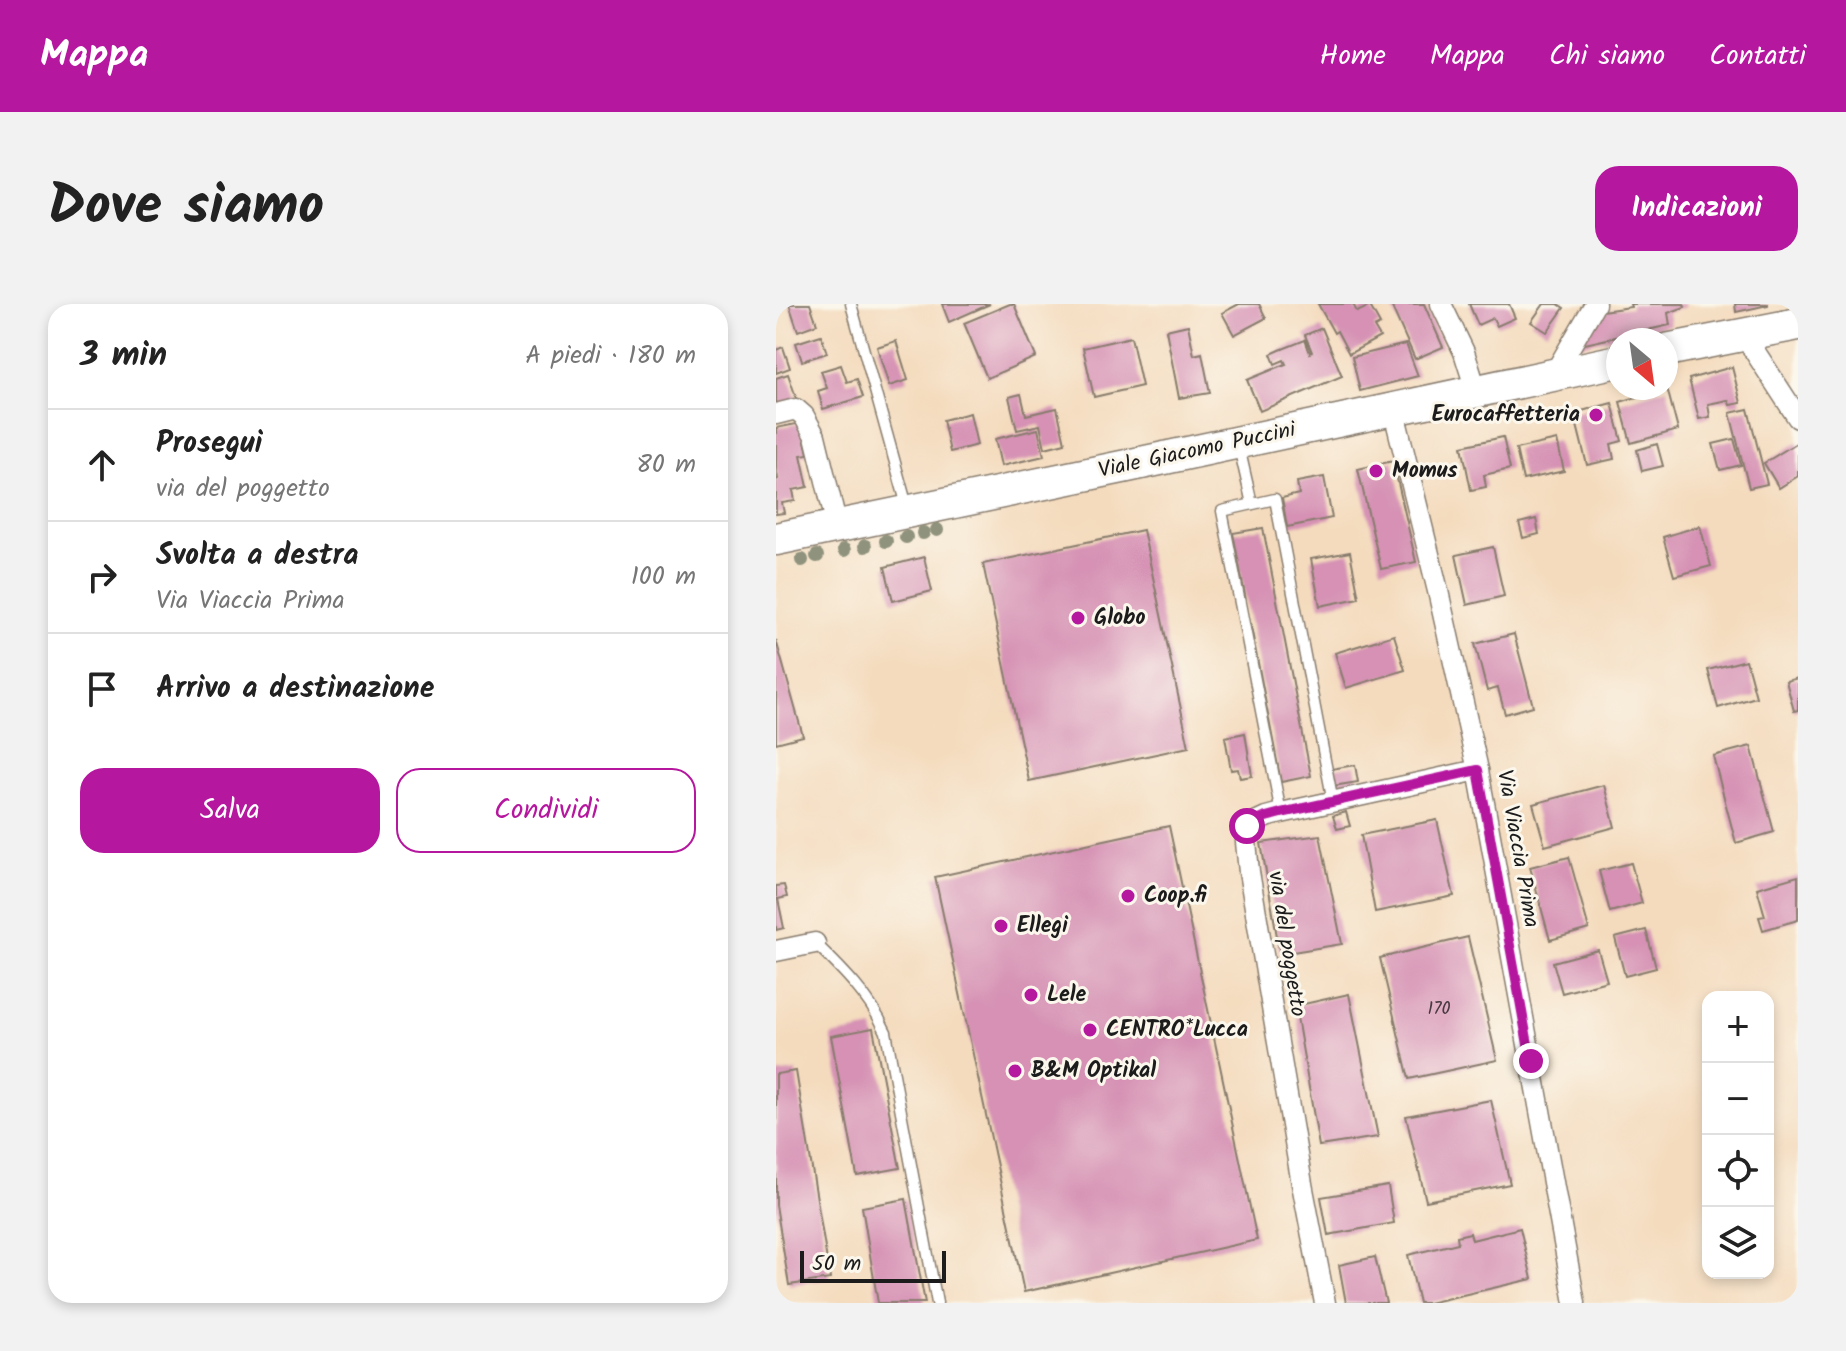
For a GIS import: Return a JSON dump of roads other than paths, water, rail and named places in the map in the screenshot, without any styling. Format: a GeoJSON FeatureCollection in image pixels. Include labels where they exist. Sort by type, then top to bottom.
{"type":"FeatureCollection","features":[{"type":"Feature","properties":{"kind":"main road"},"geometry":{"type":"LineString","coordinates":[[1678,348],[1798,324]]}},
{"type":"Feature","properties":{"kind":"main road","name":"Viale Giacomo Puccini"},"geometry":{"type":"LineString","coordinates":[[776,539],[1606,363]]}},
{"type":"Feature","properties":{"kind":"street"},"geometry":{"type":"LineString","coordinates":[[1441,304],[1464,352],[1476,390]]}},
{"type":"Feature","properties":{"kind":"street"},"geometry":{"type":"LineString","coordinates":[[1554,374],[1595,304]]}},
{"type":"Feature","properties":{"kind":"street"},"geometry":{"type":"LineString","coordinates":[[1744,335],[1798,418]]}},
{"type":"Feature","properties":{"kind":"street","name":"Via Viaccia Prima"},"geometry":{"type":"LineString","coordinates":[[1393,408],[1478,770],[1575,1303]]}},
{"type":"Feature","properties":{"kind":"street"},"geometry":{"type":"LineString","coordinates":[[776,414],[796,409],[808,423],[815,436],[837,526]]}},
{"type":"Feature","properties":{"kind":"street","name":"via del poggetto"},"geometry":{"type":"LineString","coordinates":[[1325,1303],[1249,872],[1247,826],[1281,813],[1478,770]]}},
{"type":"Feature","properties":{"kind":"street"},"geometry":{"type":"LineString","coordinates":[[776,951],[815,943]]}},
{"type":"Feature","properties":{"kind":"lane"},"geometry":{"type":"LineString","coordinates":[[851,304],[909,511]]}},
{"type":"Feature","properties":{"kind":"lane"},"geometry":{"type":"LineString","coordinates":[[1238,443],[1252,504]]}},
{"type":"Feature","properties":{"kind":"lane"},"geometry":{"type":"LineString","coordinates":[[1281,813],[1222,511],[1275,499],[1333,802]]}},
{"type":"Feature","properties":{"kind":"lane"},"geometry":{"type":"LineString","coordinates":[[815,943],[851,977],[880,1018],[886,1032],[937,1303]]}},
{"type":"Feature","properties":{"kind":"place","name":"Eurocaffetteria"},"geometry":{"type":"Point","coordinates":[1596,415]}},
{"type":"Feature","properties":{"kind":"place","name":"Momus"},"geometry":{"type":"Point","coordinates":[1376,471]}},
{"type":"Feature","properties":{"kind":"place","name":"Globo"},"geometry":{"type":"Point","coordinates":[1078,618]}},
{"type":"Feature","properties":{"kind":"place","name":"Coop.fi"},"geometry":{"type":"Point","coordinates":[1128,896]}},
{"type":"Feature","properties":{"kind":"place","name":"Ellegi"},"geometry":{"type":"Point","coordinates":[1001,926]}},
{"type":"Feature","properties":{"kind":"place","name":"Lele"},"geometry":{"type":"Point","coordinates":[1031,995]}},
{"type":"Feature","properties":{"kind":"place","name":"CENTRO*Lucca"},"geometry":{"type":"Point","coordinates":[1090,1030]}},
{"type":"Feature","properties":{"kind":"place","name":"B&M Optikal"},"geometry":{"type":"Point","coordinates":[1015,1071]}}]}
